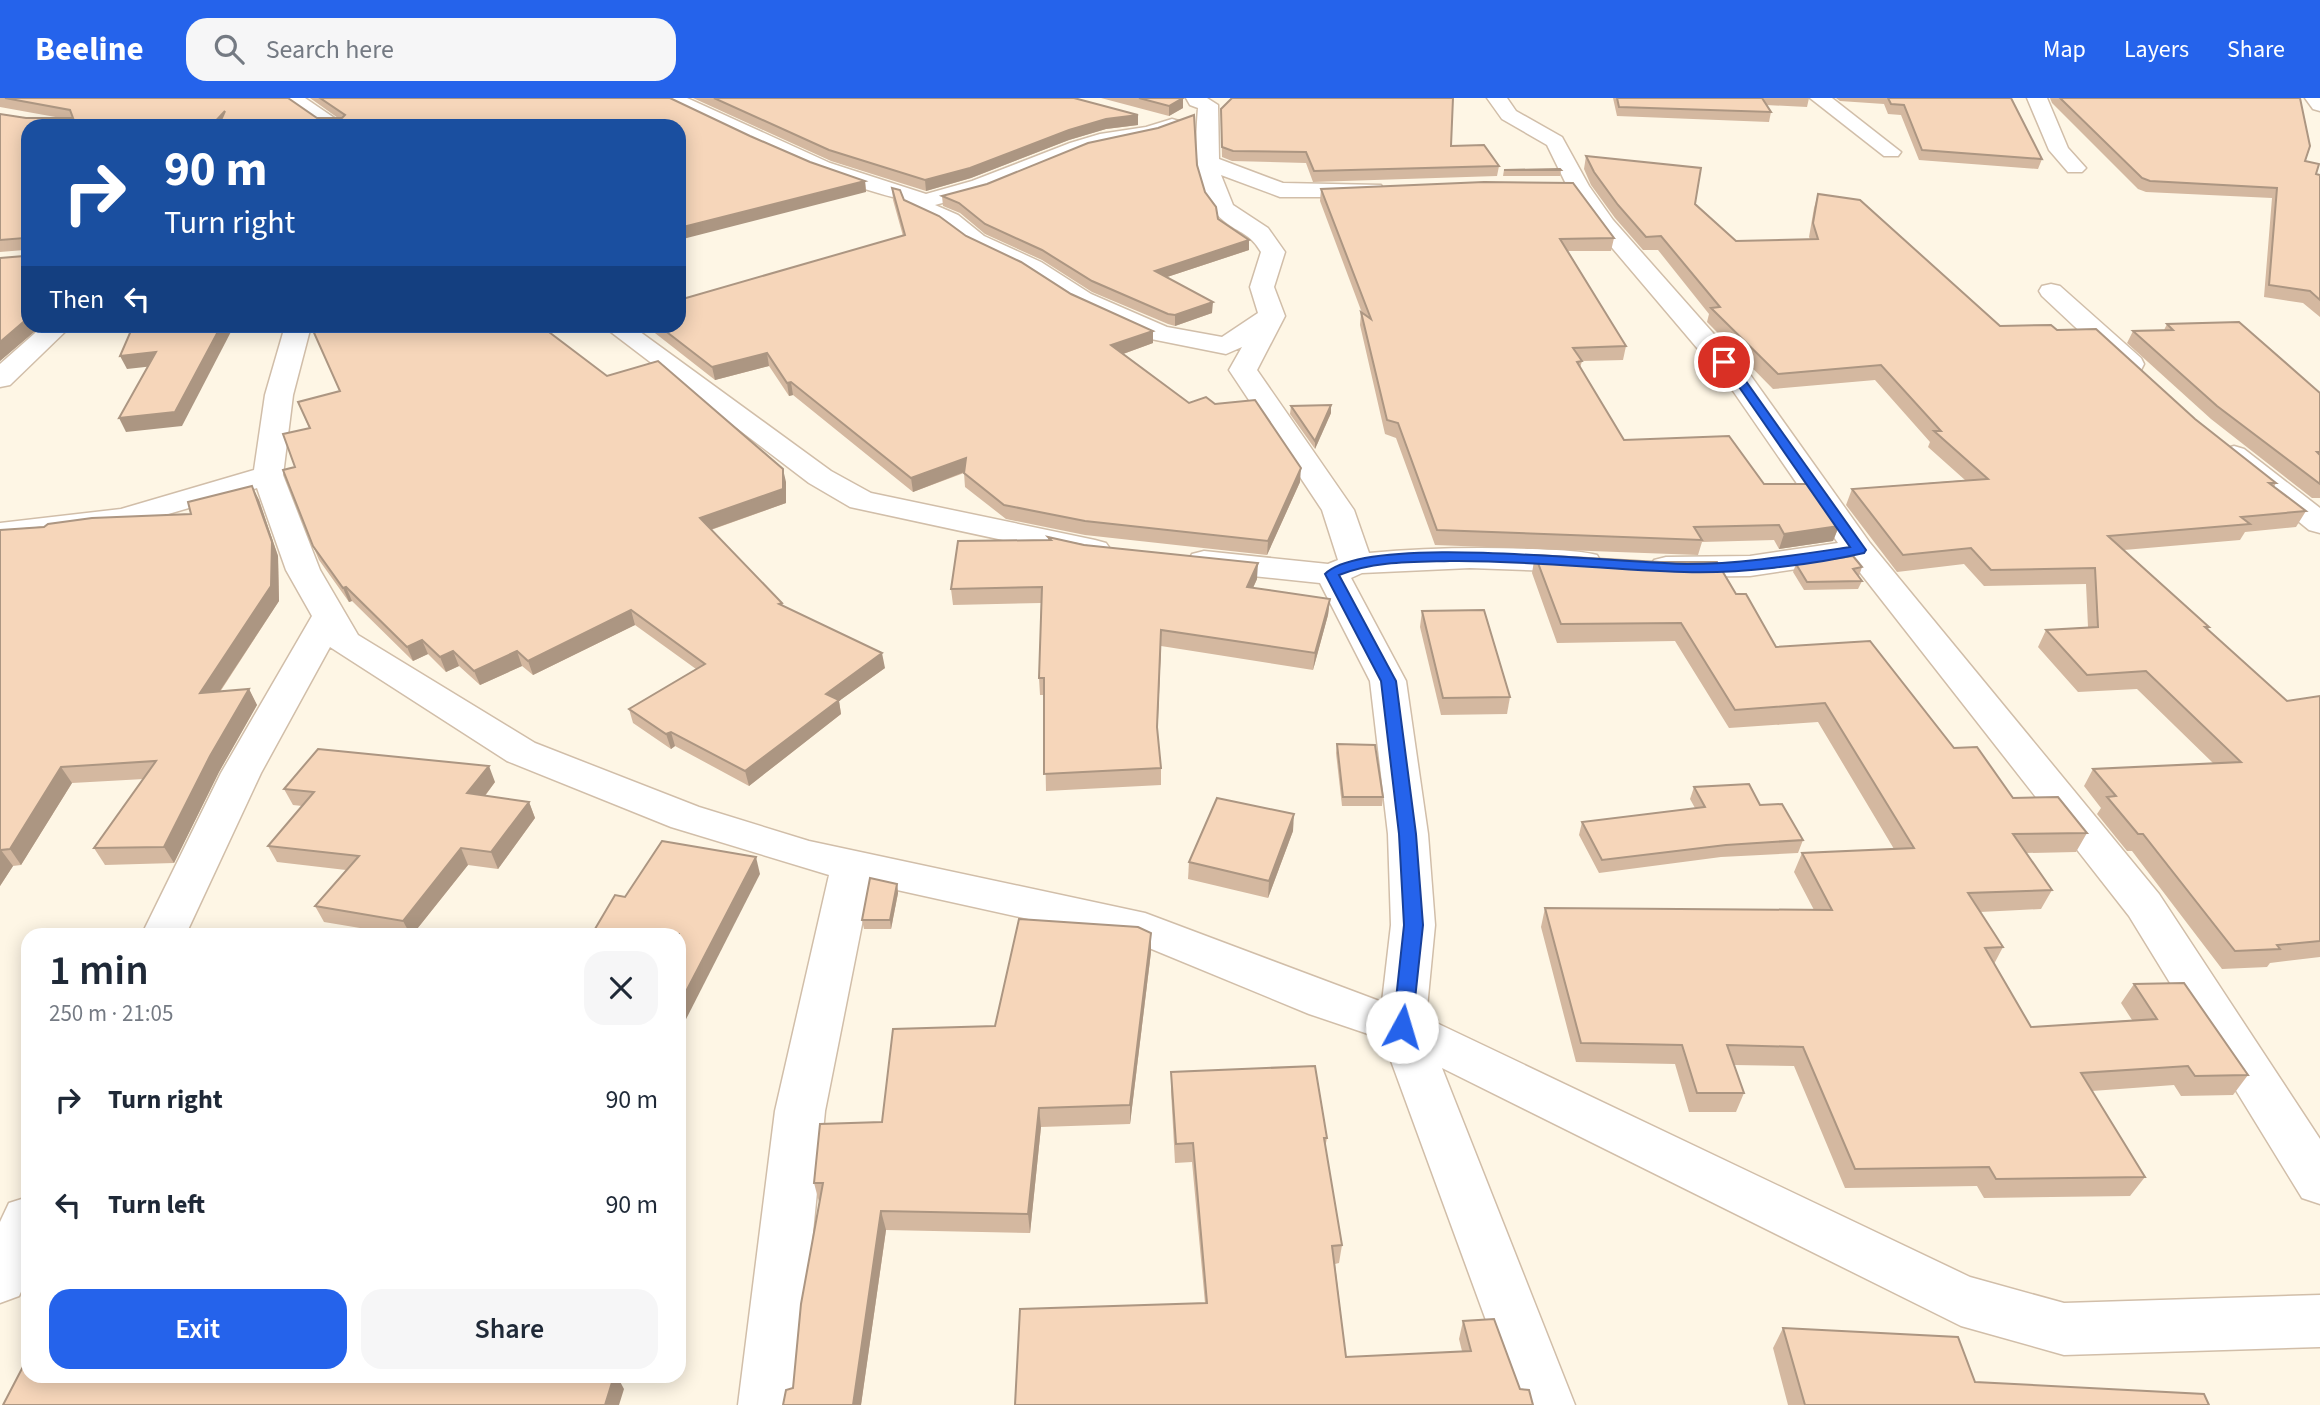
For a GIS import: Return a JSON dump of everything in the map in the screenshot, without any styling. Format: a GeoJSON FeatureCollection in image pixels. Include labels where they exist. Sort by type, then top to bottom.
{"type":"FeatureCollection","features":[{"type":"Feature","properties":{"kind":"street"},"geometry":{"type":"LineString","coordinates":[[292,98],[325,119]]}},
{"type":"Feature","properties":{"kind":"street"},"geometry":{"type":"LineString","coordinates":[[672,98],[786,153],[872,187],[917,196],[914,204]]}},
{"type":"Feature","properties":{"kind":"street"},"geometry":{"type":"LineString","coordinates":[[1497,98],[1509,115],[1555,141],[1564,186],[1605,225],[1741,382],[1859,550],[2144,905],[2320,1182]]}},
{"type":"Feature","properties":{"kind":"street"},"geometry":{"type":"LineString","coordinates":[[1821,98],[1891,152]]}},
{"type":"Feature","properties":{"kind":"street"},"geometry":{"type":"LineString","coordinates":[[2037,98],[2059,150],[2075,168]]}},
{"type":"Feature","properties":{"kind":"street"},"geometry":{"type":"LineString","coordinates":[[2315,98],[2320,105]]}},
{"type":"Feature","properties":{"kind":"street"},"geometry":{"type":"LineString","coordinates":[[914,204],[980,186],[1076,147],[1107,138],[1149,133],[1192,109]]}},
{"type":"Feature","properties":{"kind":"street"},"geometry":{"type":"LineString","coordinates":[[1136,116],[1192,109]]}},
{"type":"Feature","properties":{"kind":"street"},"geometry":{"type":"LineString","coordinates":[[1192,109],[1206,129],[1215,199],[1232,217],[1261,230],[1273,252],[1262,287],[1272,316],[1235,358]]}},
{"type":"Feature","properties":{"kind":"street"},"geometry":{"type":"LineString","coordinates":[[1209,163],[1280,191],[1391,190]]}},
{"type":"Feature","properties":{"kind":"street"},"geometry":{"type":"LineString","coordinates":[[914,204],[950,220],[976,241],[1032,267],[1082,299],[1160,333],[1235,358],[1338,510],[1344,569],[1388,681],[1408,834],[1413,925],[1402,1027],[1546,1405]]}},
{"type":"Feature","properties":{"kind":"street"},"geometry":{"type":"LineString","coordinates":[[2051,291],[2150,382]]}},
{"type":"Feature","properties":{"kind":"street"},"geometry":{"type":"LineString","coordinates":[[0,379],[50,333]]}},
{"type":"Feature","properties":{"kind":"street"},"geometry":{"type":"LineString","coordinates":[[296,333],[279,396],[268,475],[303,570],[344,642],[521,752],[685,817],[807,855],[1145,929],[1325,1001],[1402,1027],[1961,1300],[2064,1329],[2320,1321]]}},
{"type":"Feature","properties":{"kind":"street"},"geometry":{"type":"LineString","coordinates":[[625,333],[820,477],[861,500],[1085,548],[1126,553]]}},
{"type":"Feature","properties":{"kind":"street"},"geometry":{"type":"LineString","coordinates":[[2209,435],[2320,523]]}},
{"type":"Feature","properties":{"kind":"street"},"geometry":{"type":"LineString","coordinates":[[0,533],[124,518],[268,475]]}},
{"type":"Feature","properties":{"kind":"street"},"geometry":{"type":"LineString","coordinates":[[1181,558],[1344,569],[1409,558],[1498,556],[1685,568],[1750,566],[1859,550]]}},
{"type":"Feature","properties":{"kind":"street"},"geometry":{"type":"LineString","coordinates":[[167,928],[241,773],[329,616]]}},
{"type":"Feature","properties":{"kind":"street"},"geometry":{"type":"LineString","coordinates":[[767,1405],[800,1111],[853,863]]}},
{"type":"Feature","properties":{"kind":"street"},"geometry":{"type":"LineString","coordinates":[[0,1278],[21,1234]]}},
{"type":"Feature","properties":{"kind":"building"},"geometry":{"type":"Polygon","coordinates":[[[5,98],[288,98],[317,118],[342,118],[345,115],[320,98],[670,98],[810,162],[865,181],[686,226],[686,119],[221,119],[225,111],[218,119],[21,119],[21,238],[0,240],[0,114],[26,118],[73,118],[70,110],[5,98]]]}},
{"type":"Feature","properties":{"kind":"building"},"geometry":{"type":"Polygon","coordinates":[[[714,98],[1074,98],[1138,115],[1106,119],[1069,130],[970,168],[925,180],[829,150],[714,98]]]}},
{"type":"Feature","properties":{"kind":"building"},"geometry":{"type":"Polygon","coordinates":[[[1139,98],[1183,98],[1169,106],[1139,98]]]}},
{"type":"Feature","properties":{"kind":"building"},"geometry":{"type":"Polygon","coordinates":[[[1232,98],[1453,98],[1451,146],[1484,145],[1499,166],[1314,171],[1306,152],[1233,151],[1222,147],[1221,109],[1232,98]]]}},
{"type":"Feature","properties":{"kind":"building"},"geometry":{"type":"Polygon","coordinates":[[[1617,98],[1762,98],[1771,112],[1619,107],[1617,98]]]}},
{"type":"Feature","properties":{"kind":"building"},"geometry":{"type":"Polygon","coordinates":[[[1888,98],[2011,98],[2042,159],[1922,150],[1904,105],[1891,104],[1888,98]]]}},
{"type":"Feature","properties":{"kind":"building"},"geometry":{"type":"Polygon","coordinates":[[[2060,98],[2300,98],[2310,146],[2305,161],[2319,164],[2316,174],[2320,175],[2320,300],[2310,291],[2269,285],[2277,188],[2150,181],[2142,178],[2060,98]]]}},
{"type":"Feature","properties":{"kind":"building"},"geometry":{"type":"Polygon","coordinates":[[[1194,115],[1197,165],[1205,192],[1216,207],[1218,219],[1249,240],[1155,271],[1213,302],[1175,315],[1092,281],[1042,250],[985,224],[959,203],[942,196],[987,184],[1088,143],[1158,128],[1194,115]]]}},
{"type":"Feature","properties":{"kind":"building"},"geometry":{"type":"Polygon","coordinates":[[[1586,156],[1701,168],[1695,204],[1736,241],[1818,239],[1813,223],[1818,194],[1860,200],[2000,326],[2051,325],[2057,330],[2096,329],[2195,419],[2276,483],[2269,483],[2306,511],[2241,517],[2250,524],[2108,536],[2287,701],[2320,696],[2320,941],[2277,945],[2280,949],[2235,951],[2143,834],[2138,834],[2107,797],[2116,796],[2093,769],[2241,762],[2146,671],[2087,675],[2046,630],[2098,627],[2095,568],[1991,570],[1971,548],[1903,555],[1852,489],[1988,479],[1934,431],[1941,431],[1881,365],[1778,374],[1711,308],[1720,307],[1661,236],[1646,237],[1618,205],[1586,156]]]}},
{"type":"Feature","properties":{"kind":"building"},"geometry":{"type":"Polygon","coordinates":[[[1484,182],[1573,183],[1614,238],[1560,239],[1626,346],[1573,348],[1582,361],[1577,362],[1624,440],[1729,436],[1764,484],[1809,484],[1839,526],[1784,534],[1779,525],[1694,527],[1702,540],[1437,530],[1398,423],[1387,420],[1361,312],[1371,319],[1321,189],[1484,182]]]}},
{"type":"Feature","properties":{"kind":"building"},"geometry":{"type":"Polygon","coordinates":[[[892,188],[900,190],[904,200],[939,216],[966,236],[1021,262],[1071,294],[1153,331],[1111,345],[1189,403],[1206,397],[1215,404],[1255,400],[1301,468],[1268,541],[1085,521],[1004,505],[964,473],[966,458],[911,478],[791,382],[787,383],[767,353],[712,367],[668,333],[686,333],[686,298],[905,235],[892,188]]]}},
{"type":"Feature","properties":{"kind":"building"},"geometry":{"type":"Polygon","coordinates":[[[21,256],[21,324],[0,342],[0,258],[21,256]]]}},
{"type":"Feature","properties":{"kind":"building"},"geometry":{"type":"Polygon","coordinates":[[[2239,322],[2320,393],[2320,452],[2317,452],[2320,455],[2320,484],[2217,406],[2133,331],[2173,330],[2167,324],[2239,322]]]}},
{"type":"Feature","properties":{"kind":"building"},"geometry":{"type":"Polygon","coordinates":[[[130,333],[217,333],[175,412],[119,418],[156,352],[120,356],[130,333]]]}},
{"type":"Feature","properties":{"kind":"building"},"geometry":{"type":"Polygon","coordinates":[[[314,333],[550,333],[607,376],[658,361],[783,469],[783,489],[700,518],[782,603],[779,604],[882,653],[826,694],[839,700],[745,771],[671,732],[666,734],[629,709],[705,664],[631,610],[528,661],[517,651],[474,671],[453,651],[440,657],[422,640],[407,647],[346,587],[343,588],[313,546],[283,470],[295,467],[283,434],[310,428],[298,402],[340,391],[314,333]]]}},
{"type":"Feature","properties":{"kind":"building"},"geometry":{"type":"Polygon","coordinates":[[[1331,405],[1315,441],[1291,406],[1331,405]]]}},
{"type":"Feature","properties":{"kind":"building"},"geometry":{"type":"Polygon","coordinates":[[[252,486],[272,542],[271,586],[200,693],[249,689],[210,756],[164,847],[94,848],[156,761],[61,767],[10,849],[0,852],[0,530],[44,527],[48,524],[92,518],[191,514],[188,502],[252,486]]]}},
{"type":"Feature","properties":{"kind":"building"},"geometry":{"type":"Polygon","coordinates":[[[1048,537],[1084,545],[1258,563],[1247,587],[1330,599],[1315,653],[1161,630],[1157,727],[1161,768],[1044,774],[1044,678],[1039,678],[1042,587],[951,589],[958,541],[1051,540],[1048,537]]]}},
{"type":"Feature","properties":{"kind":"building"},"geometry":{"type":"Polygon","coordinates":[[[1535,555],[1660,562],[1717,562],[1736,594],[1746,594],[1776,647],[1870,641],[1954,748],[1977,747],[2013,798],[2058,797],[2087,833],[2013,834],[2052,890],[1968,893],[2003,947],[1985,948],[2031,1027],[2157,1019],[2134,984],[2184,983],[2248,1075],[2195,1076],[2188,1066],[2081,1073],[2145,1177],[1996,1179],[1989,1167],[1855,1169],[1803,1047],[1727,1045],[1744,1093],[1697,1093],[1682,1045],[1581,1043],[1545,908],[1832,910],[1802,853],[1914,848],[1825,703],[1735,710],[1681,623],[1561,624],[1535,555]]]}},
{"type":"Feature","properties":{"kind":"building"},"geometry":{"type":"Polygon","coordinates":[[[1853,556],[1862,567],[1853,569],[1862,581],[1807,582],[1796,564],[1853,556]]]}},
{"type":"Feature","properties":{"kind":"building"},"geometry":{"type":"Polygon","coordinates":[[[1484,610],[1510,697],[1443,698],[1422,611],[1484,610]]]}},
{"type":"Feature","properties":{"kind":"building"},"geometry":{"type":"Polygon","coordinates":[[[1337,744],[1375,745],[1383,797],[1343,797],[1337,744]]]}},
{"type":"Feature","properties":{"kind":"building"},"geometry":{"type":"Polygon","coordinates":[[[318,749],[489,766],[467,793],[529,802],[491,852],[461,848],[403,921],[315,906],[359,856],[268,846],[314,792],[284,789],[318,749]]]}},
{"type":"Feature","properties":{"kind":"building"},"geometry":{"type":"Polygon","coordinates":[[[1749,784],[1760,805],[1782,804],[1803,840],[1726,845],[1602,860],[1582,822],[1705,807],[1694,787],[1749,784]]]}},
{"type":"Feature","properties":{"kind":"building"},"geometry":{"type":"Polygon","coordinates":[[[1217,798],[1294,814],[1269,881],[1189,862],[1217,798]]]}},
{"type":"Feature","properties":{"kind":"building"},"geometry":{"type":"Polygon","coordinates":[[[662,841],[756,857],[686,992],[686,928],[596,928],[615,895],[625,897],[662,841]]]}},
{"type":"Feature","properties":{"kind":"building"},"geometry":{"type":"Polygon","coordinates":[[[870,878],[897,884],[890,920],[862,920],[870,878]]]}},
{"type":"Feature","properties":{"kind":"building"},"geometry":{"type":"Polygon","coordinates":[[[1019,919],[1138,927],[1151,933],[1130,1105],[1039,1108],[1028,1214],[881,1211],[853,1405],[783,1405],[786,1390],[793,1388],[801,1304],[823,1183],[814,1183],[820,1124],[882,1122],[893,1029],[995,1026],[1019,919]]]}},
{"type":"Feature","properties":{"kind":"building"},"geometry":{"type":"Polygon","coordinates":[[[1315,1066],[1342,1245],[1332,1246],[1346,1357],[1471,1351],[1463,1321],[1494,1319],[1520,1389],[1529,1390],[1533,1405],[1015,1405],[1020,1309],[1207,1303],[1193,1143],[1176,1144],[1171,1072],[1315,1066]]]}},
{"type":"Feature","properties":{"kind":"building"},"geometry":{"type":"Polygon","coordinates":[[[1783,1328],[1958,1337],[1975,1382],[2204,1394],[2209,1405],[1805,1405],[1783,1328]]]}},
{"type":"Feature","properties":{"kind":"building"},"geometry":{"type":"Polygon","coordinates":[[[21,1370],[21,1383],[612,1383],[605,1405],[3,1405],[21,1370]]]}},
{"type":"Feature","properties":{"kind":"route"},"geometry":{"type":"LineString","coordinates":[[1402,1027],[1413,925],[1408,834],[1388,681],[1332,574],[1356,564],[1409,558],[1498,556],[1685,568],[1750,566],[1859,550],[1741,382],[1724,362]]}}]}
